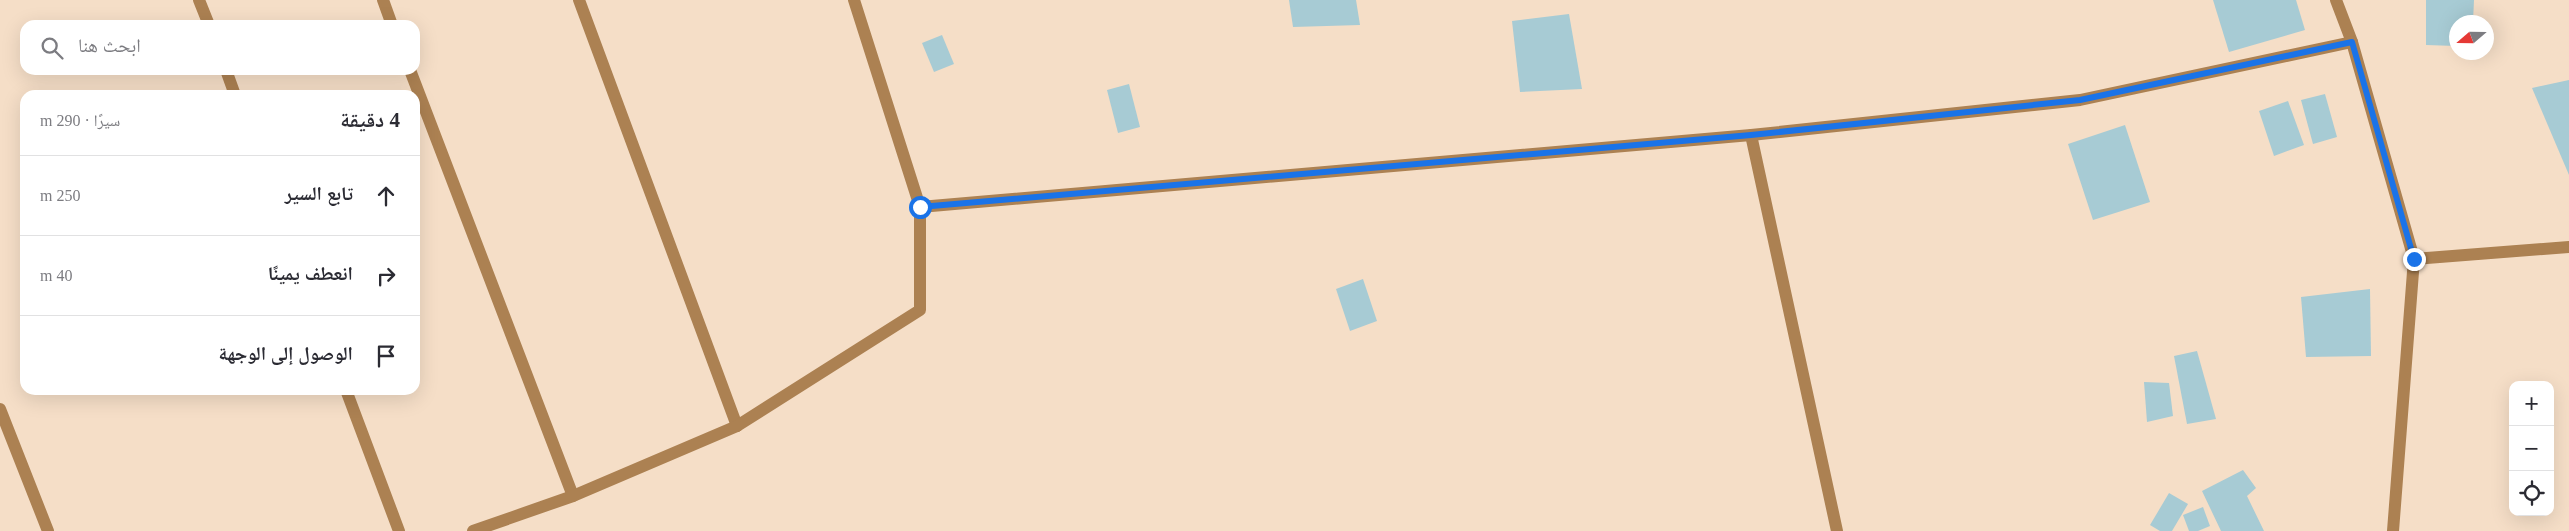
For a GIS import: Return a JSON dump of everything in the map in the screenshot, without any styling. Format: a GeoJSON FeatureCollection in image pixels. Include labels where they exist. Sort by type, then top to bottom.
{"type":"FeatureCollection","features":[{"type":"Feature","properties":{"kind":"street"},"geometry":{"type":"LineString","coordinates":[[199,0],[207,20]]}},
{"type":"Feature","properties":{"kind":"street"},"geometry":{"type":"LineString","coordinates":[[383,0],[390,20]]}},
{"type":"Feature","properties":{"kind":"street"},"geometry":{"type":"LineString","coordinates":[[579,0],[737,426]]}},
{"type":"Feature","properties":{"kind":"street"},"geometry":{"type":"LineString","coordinates":[[474,531],[573,496],[737,426],[920,310],[920,207],[854,0]]}},
{"type":"Feature","properties":{"kind":"street"},"geometry":{"type":"LineString","coordinates":[[2336,0],[2352,42],[2414,259],[2393,531]]}},
{"type":"Feature","properties":{"kind":"street"},"geometry":{"type":"LineString","coordinates":[[920,207],[1751,135],[2080,100],[2352,42]]}},
{"type":"Feature","properties":{"kind":"street"},"geometry":{"type":"LineString","coordinates":[[228,75],[233,90]]}},
{"type":"Feature","properties":{"kind":"street"},"geometry":{"type":"LineString","coordinates":[[412,75],[418,90]]}},
{"type":"Feature","properties":{"kind":"street"},"geometry":{"type":"LineString","coordinates":[[420,96],[573,496]]}},
{"type":"Feature","properties":{"kind":"street"},"geometry":{"type":"LineString","coordinates":[[1751,135],[1838,531]]}},
{"type":"Feature","properties":{"kind":"street"},"geometry":{"type":"LineString","coordinates":[[2414,259],[2569,247]]}},
{"type":"Feature","properties":{"kind":"street"},"geometry":{"type":"LineString","coordinates":[[348,395],[399,531]]}},
{"type":"Feature","properties":{"kind":"street"},"geometry":{"type":"LineString","coordinates":[[0,409],[48,531]]}},
{"type":"Feature","properties":{"kind":"building"},"geometry":{"type":"Polygon","coordinates":[[[1289,0],[1356,0],[1360,25],[1293,27],[1289,0]]]}},
{"type":"Feature","properties":{"kind":"building"},"geometry":{"type":"Polygon","coordinates":[[[2213,0],[2296,0],[2305,30],[2229,52],[2213,0]]]}},
{"type":"Feature","properties":{"kind":"building"},"geometry":{"type":"Polygon","coordinates":[[[2426,0],[2474,0],[2473,15],[2449,15],[2449,46],[2426,45],[2426,0]]]}},
{"type":"Feature","properties":{"kind":"building"},"geometry":{"type":"Polygon","coordinates":[[[1569,14],[1582,89],[1520,92],[1512,21],[1569,14]]]}},
{"type":"Feature","properties":{"kind":"building"},"geometry":{"type":"Polygon","coordinates":[[[942,35],[954,64],[934,72],[922,43],[942,35]]]}},
{"type":"Feature","properties":{"kind":"building"},"geometry":{"type":"Polygon","coordinates":[[[2569,80],[2569,175],[2532,88],[2569,80]]]}},
{"type":"Feature","properties":{"kind":"building"},"geometry":{"type":"Polygon","coordinates":[[[1129,84],[1140,127],[1118,133],[1107,90],[1129,84]]]}},
{"type":"Feature","properties":{"kind":"building"},"geometry":{"type":"Polygon","coordinates":[[[2325,94],[2337,137],[2313,144],[2301,100],[2325,94]]]}},
{"type":"Feature","properties":{"kind":"building"},"geometry":{"type":"Polygon","coordinates":[[[2288,101],[2304,145],[2274,156],[2259,111],[2288,101]]]}},
{"type":"Feature","properties":{"kind":"building"},"geometry":{"type":"Polygon","coordinates":[[[2125,125],[2150,202],[2093,220],[2068,144],[2125,125]]]}},
{"type":"Feature","properties":{"kind":"building"},"geometry":{"type":"Polygon","coordinates":[[[1363,279],[1377,321],[1350,331],[1336,289],[1363,279]]]}},
{"type":"Feature","properties":{"kind":"building"},"geometry":{"type":"Polygon","coordinates":[[[2370,289],[2371,356],[2306,357],[2301,297],[2370,289]]]}},
{"type":"Feature","properties":{"kind":"building"},"geometry":{"type":"Polygon","coordinates":[[[2197,351],[2216,419],[2187,424],[2174,356],[2197,351]]]}},
{"type":"Feature","properties":{"kind":"building"},"geometry":{"type":"Polygon","coordinates":[[[2144,382],[2169,383],[2173,416],[2147,422],[2144,382]]]}},
{"type":"Feature","properties":{"kind":"building"},"geometry":{"type":"Polygon","coordinates":[[[2243,470],[2256,488],[2247,496],[2264,531],[2221,531],[2202,491],[2243,470]]]}},
{"type":"Feature","properties":{"kind":"building"},"geometry":{"type":"Polygon","coordinates":[[[2169,493],[2188,504],[2172,531],[2160,531],[2150,525],[2169,493]]]}},
{"type":"Feature","properties":{"kind":"building"},"geometry":{"type":"Polygon","coordinates":[[[2203,507],[2210,526],[2198,531],[2189,531],[2183,515],[2203,507]]]}},
{"type":"Feature","properties":{"kind":"route"},"geometry":{"type":"LineString","coordinates":[[920,207],[1751,135],[2080,100],[2352,42],[2414,259]]}}]}
